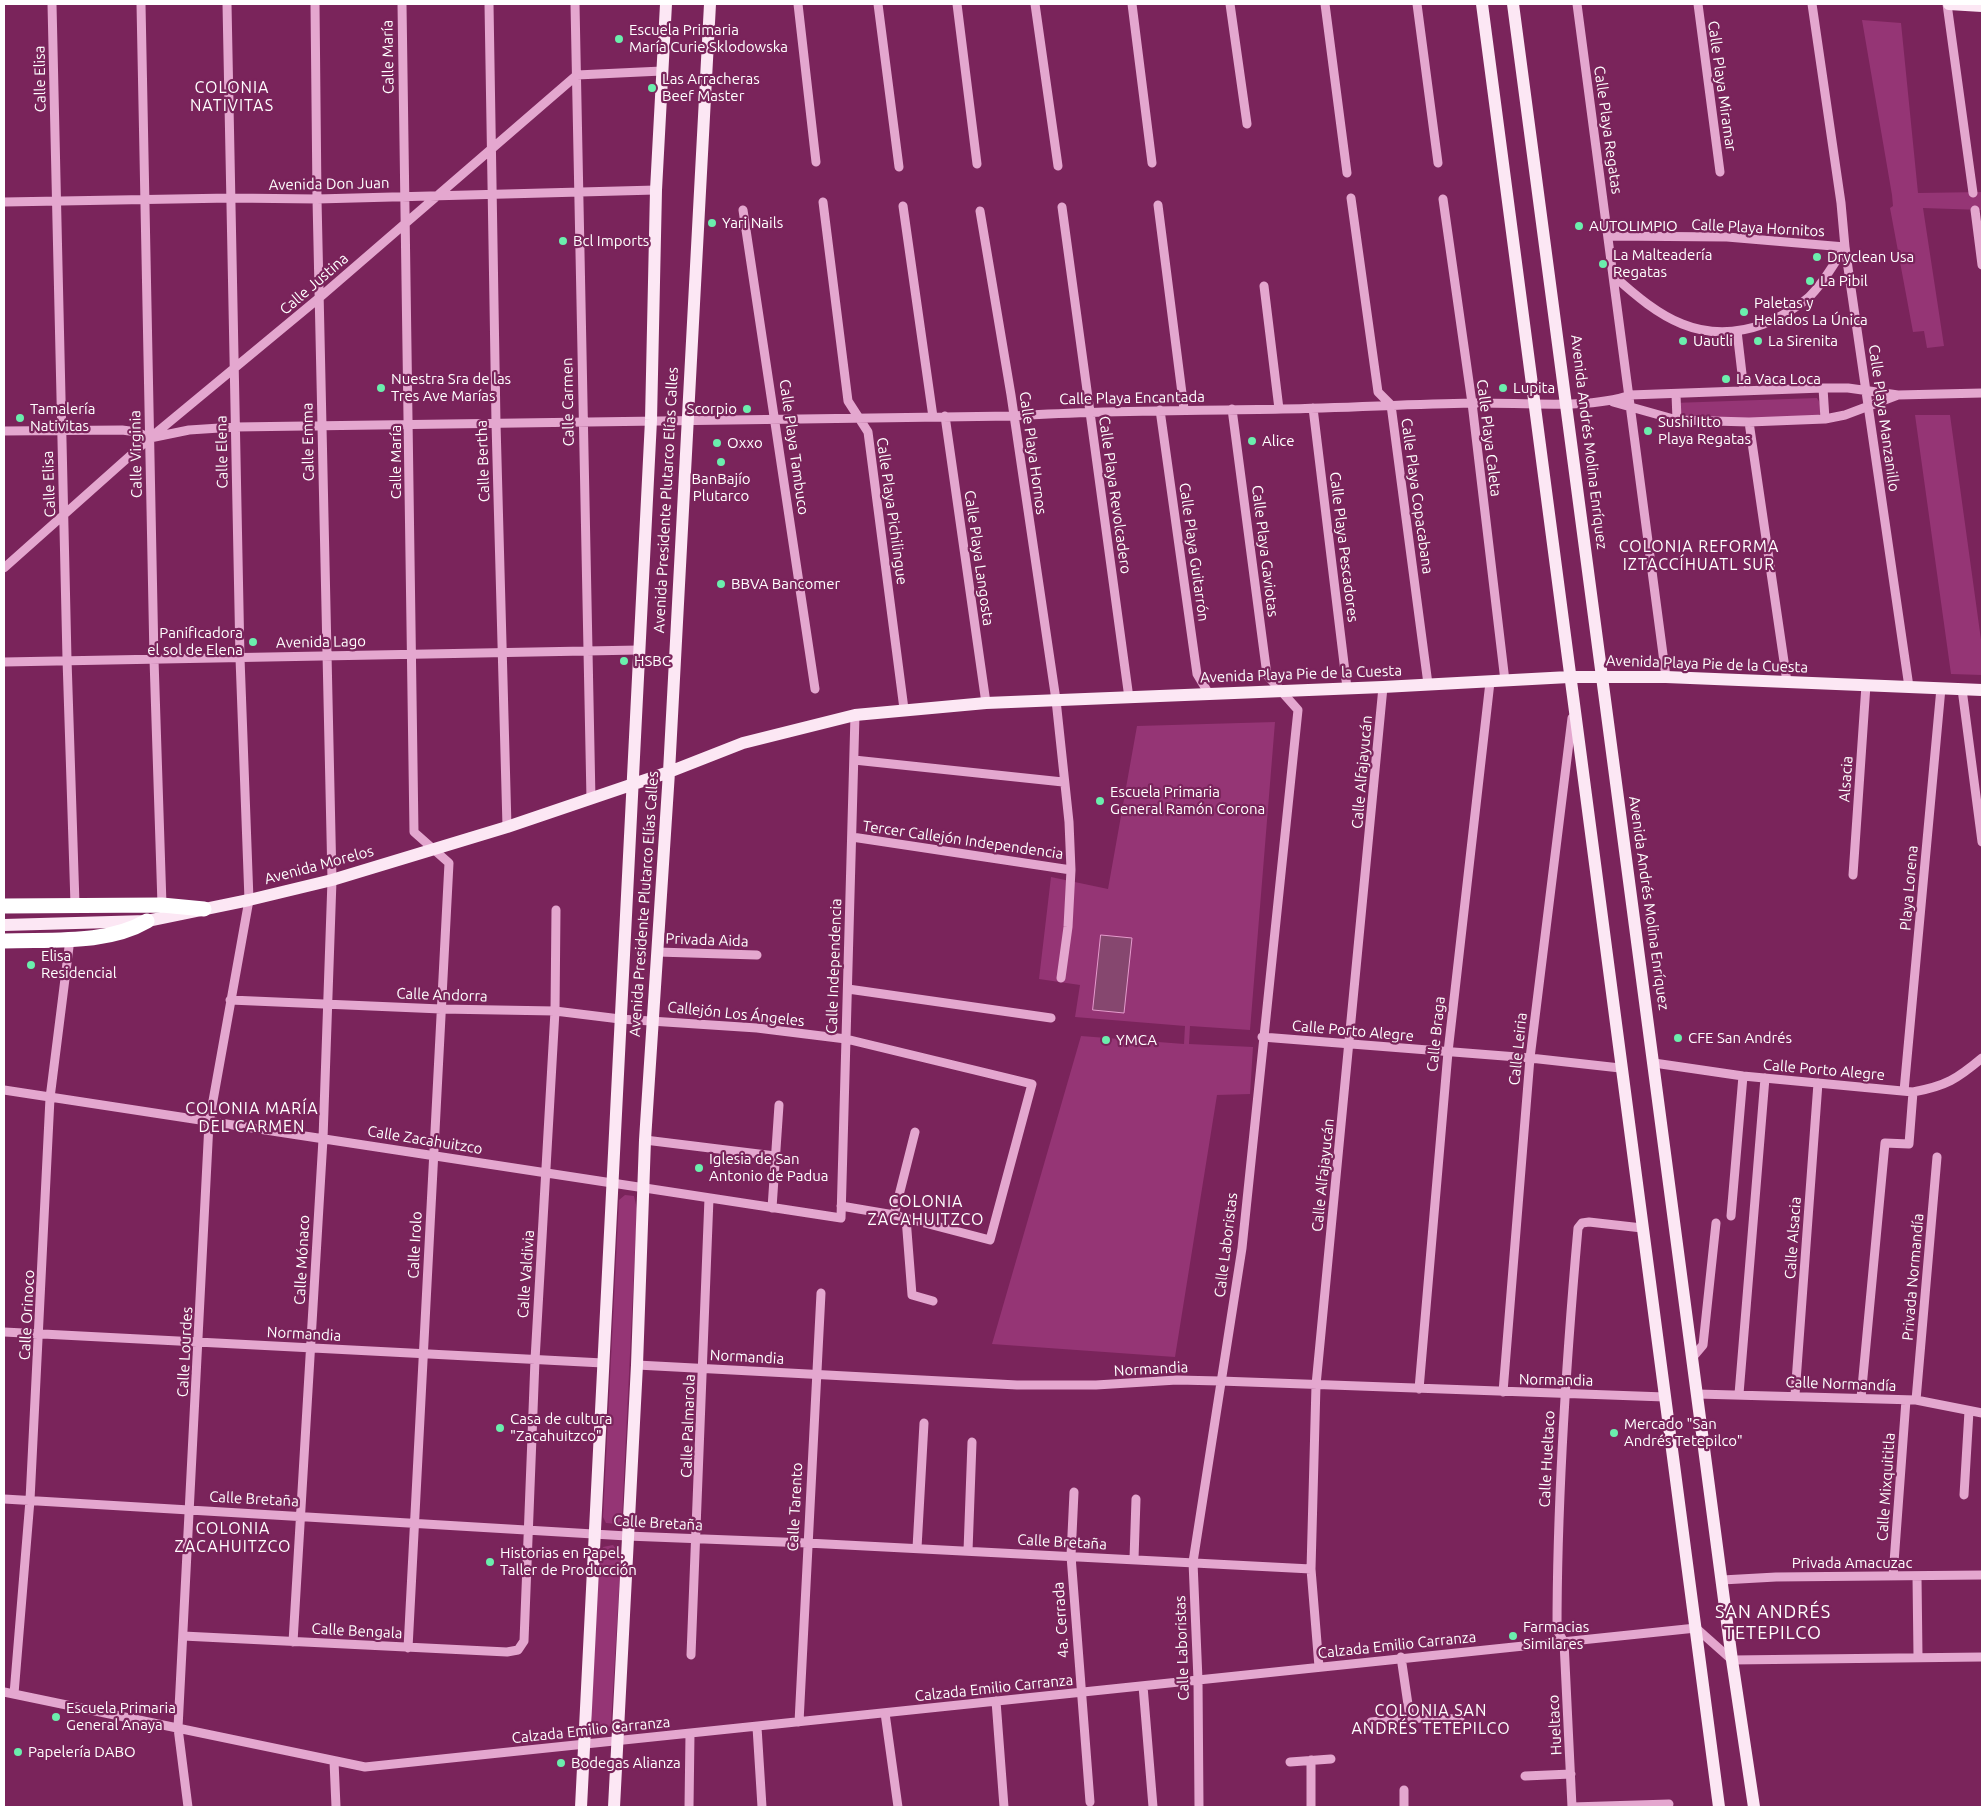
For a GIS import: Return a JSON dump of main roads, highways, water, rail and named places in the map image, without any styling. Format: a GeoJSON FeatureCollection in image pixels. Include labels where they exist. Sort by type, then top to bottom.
{"type":"FeatureCollection","features":[{"type":"Feature","properties":{"kind":"highway"},"geometry":{"type":"LineString","coordinates":[[4,906],[75,904],[162,905],[204,909]]}},
{"type":"Feature","properties":{"kind":"highway"},"geometry":{"type":"LineString","coordinates":[[4,941],[70,939],[122,932],[134,929],[147,921]]}},
{"type":"Feature","properties":{"kind":"main road","name":"Avenida Presidente Plutarco Elías Calles"},"geometry":{"type":"LineString","coordinates":[[580,1807],[651,420],[656,190],[666,4]]}},
{"type":"Feature","properties":{"kind":"main road","name":"Avenida Presidente Plutarco Elías Calles"},"geometry":{"type":"LineString","coordinates":[[614,1807],[626,1536],[637,1365],[645,1189],[645,1140],[669,772],[686,420],[710,4]]}},
{"type":"Feature","properties":{"kind":"main road"},"geometry":{"type":"LineString","coordinates":[[1482,4],[1620,1068],[1666,1397],[1719,1807]]}},
{"type":"Feature","properties":{"kind":"main road","name":"Avenida Andrés Molina Enríquez"},"geometry":{"type":"LineString","coordinates":[[1513,4],[1732,1660],[1754,1807]]}},
{"type":"Feature","properties":{"kind":"main road"},"geometry":{"type":"LineString","coordinates":[[1948,4],[1982,6]]}},
{"type":"Feature","properties":{"kind":"main road","name":"Avenida Playa Pie de la Cuesta"},"geometry":{"type":"LineString","coordinates":[[633,785],[743,744],[855,714],[986,703],[1603,676],[1982,690]]}},
{"type":"Feature","properties":{"kind":"main road","name":"Avenida Morelos"},"geometry":{"type":"LineString","coordinates":[[4,926],[147,921],[250,900],[332,880],[434,851],[633,785]]}},
{"type":"Feature","properties":{"kind":"place","name":"Escuela Primaria María Curie Sklodowska"},"geometry":{"type":"Point","coordinates":[619,39]}},
{"type":"Feature","properties":{"kind":"place","name":"Las Arracheras Beef Master"},"geometry":{"type":"Point","coordinates":[652,88]}},
{"type":"Feature","properties":{"kind":"place","name":"Yari Nails"},"geometry":{"type":"Point","coordinates":[712,223]}},
{"type":"Feature","properties":{"kind":"place","name":"AUTOLIMPIO"},"geometry":{"type":"Point","coordinates":[1579,226]}},
{"type":"Feature","properties":{"kind":"place","name":"Bcl Imports"},"geometry":{"type":"Point","coordinates":[563,241]}},
{"type":"Feature","properties":{"kind":"place","name":"Dryclean Usa"},"geometry":{"type":"Point","coordinates":[1817,257]}},
{"type":"Feature","properties":{"kind":"place","name":"La Malteadería Regatas"},"geometry":{"type":"Point","coordinates":[1603,264]}},
{"type":"Feature","properties":{"kind":"place","name":"La Pibil"},"geometry":{"type":"Point","coordinates":[1810,281]}},
{"type":"Feature","properties":{"kind":"place","name":"Paletas y Helados La Única"},"geometry":{"type":"Point","coordinates":[1744,312]}},
{"type":"Feature","properties":{"kind":"place","name":"Uautli"},"geometry":{"type":"Point","coordinates":[1683,341]}},
{"type":"Feature","properties":{"kind":"place","name":"La Sirenita"},"geometry":{"type":"Point","coordinates":[1758,341]}},
{"type":"Feature","properties":{"kind":"place","name":"La Vaca Loca"},"geometry":{"type":"Point","coordinates":[1726,379]}},
{"type":"Feature","properties":{"kind":"place","name":"Nuestra Sra de las Tres Ave Marías"},"geometry":{"type":"Point","coordinates":[381,388]}},
{"type":"Feature","properties":{"kind":"place","name":"Lupita"},"geometry":{"type":"Point","coordinates":[1503,388]}},
{"type":"Feature","properties":{"kind":"place","name":"Scorpio"},"geometry":{"type":"Point","coordinates":[747,409]}},
{"type":"Feature","properties":{"kind":"place","name":"Tamalería Nativitas"},"geometry":{"type":"Point","coordinates":[20,418]}},
{"type":"Feature","properties":{"kind":"place","name":"Sushi Itto Playa Regatas"},"geometry":{"type":"Point","coordinates":[1648,431]}},
{"type":"Feature","properties":{"kind":"place","name":"Alice"},"geometry":{"type":"Point","coordinates":[1252,441]}},
{"type":"Feature","properties":{"kind":"place","name":"Oxxo"},"geometry":{"type":"Point","coordinates":[717,443]}},
{"type":"Feature","properties":{"kind":"place","name":"BanBajío Plutarco"},"geometry":{"type":"Point","coordinates":[721,462]}},
{"type":"Feature","properties":{"kind":"place","name":"BBVA Bancomer"},"geometry":{"type":"Point","coordinates":[721,584]}},
{"type":"Feature","properties":{"kind":"place","name":"Panificadora el sol de Elena"},"geometry":{"type":"Point","coordinates":[253,642]}},
{"type":"Feature","properties":{"kind":"place","name":"HSBC"},"geometry":{"type":"Point","coordinates":[624,661]}},
{"type":"Feature","properties":{"kind":"place","name":"Escuela Primaria General Ramón Corona"},"geometry":{"type":"Point","coordinates":[1100,801]}},
{"type":"Feature","properties":{"kind":"place","name":"Elisa Residencial"},"geometry":{"type":"Point","coordinates":[31,965]}},
{"type":"Feature","properties":{"kind":"place","name":"CFE San Andrés"},"geometry":{"type":"Point","coordinates":[1678,1038]}},
{"type":"Feature","properties":{"kind":"place","name":"YMCA"},"geometry":{"type":"Point","coordinates":[1106,1040]}},
{"type":"Feature","properties":{"kind":"place","name":"Iglesia de San Antonio de Padua"},"geometry":{"type":"Point","coordinates":[699,1168]}},
{"type":"Feature","properties":{"kind":"place","name":"Casa de cultura \"Zacahuitzco\""},"geometry":{"type":"Point","coordinates":[500,1428]}},
{"type":"Feature","properties":{"kind":"place","name":"Mercado \"San Andrés Tetepilco\""},"geometry":{"type":"Point","coordinates":[1614,1433]}},
{"type":"Feature","properties":{"kind":"place","name":"Historias en Papel. Taller de Producción"},"geometry":{"type":"Point","coordinates":[490,1562]}},
{"type":"Feature","properties":{"kind":"place","name":"Farmacias Similares"},"geometry":{"type":"Point","coordinates":[1513,1636]}},
{"type":"Feature","properties":{"kind":"place","name":"Escuela Primaria General Anaya"},"geometry":{"type":"Point","coordinates":[56,1717]}},
{"type":"Feature","properties":{"kind":"place","name":"Papelería DABO"},"geometry":{"type":"Point","coordinates":[18,1752]}},
{"type":"Feature","properties":{"kind":"place","name":"Bodegas Alianza"},"geometry":{"type":"Point","coordinates":[561,1763]}},
{"type":"Feature","properties":{"kind":"district","name":"COLONIA NATIVITAS"},"geometry":{"type":"Point","coordinates":[232,97]}},
{"type":"Feature","properties":{"kind":"district","name":"COLONIA REFORMA IZTACCÍHUATL SUR"},"geometry":{"type":"Point","coordinates":[1699,556]}},
{"type":"Feature","properties":{"kind":"district","name":"COLONIA MARÍA DEL CARMEN"},"geometry":{"type":"Point","coordinates":[252,1118]}},
{"type":"Feature","properties":{"kind":"district","name":"COLONIA ZACAHUITZCO"},"geometry":{"type":"Point","coordinates":[926,1211]}},
{"type":"Feature","properties":{"kind":"district","name":"COLONIA ZACAHUITZCO"},"geometry":{"type":"Point","coordinates":[233,1538]}},
{"type":"Feature","properties":{"kind":"district","name":"SAN ANDRÉS TETEPILCO"},"geometry":{"type":"Point","coordinates":[1773,1622]}},
{"type":"Feature","properties":{"kind":"district","name":"COLONIA SAN ANDRÉS TETEPILCO"},"geometry":{"type":"Point","coordinates":[1431,1720]}}]}
